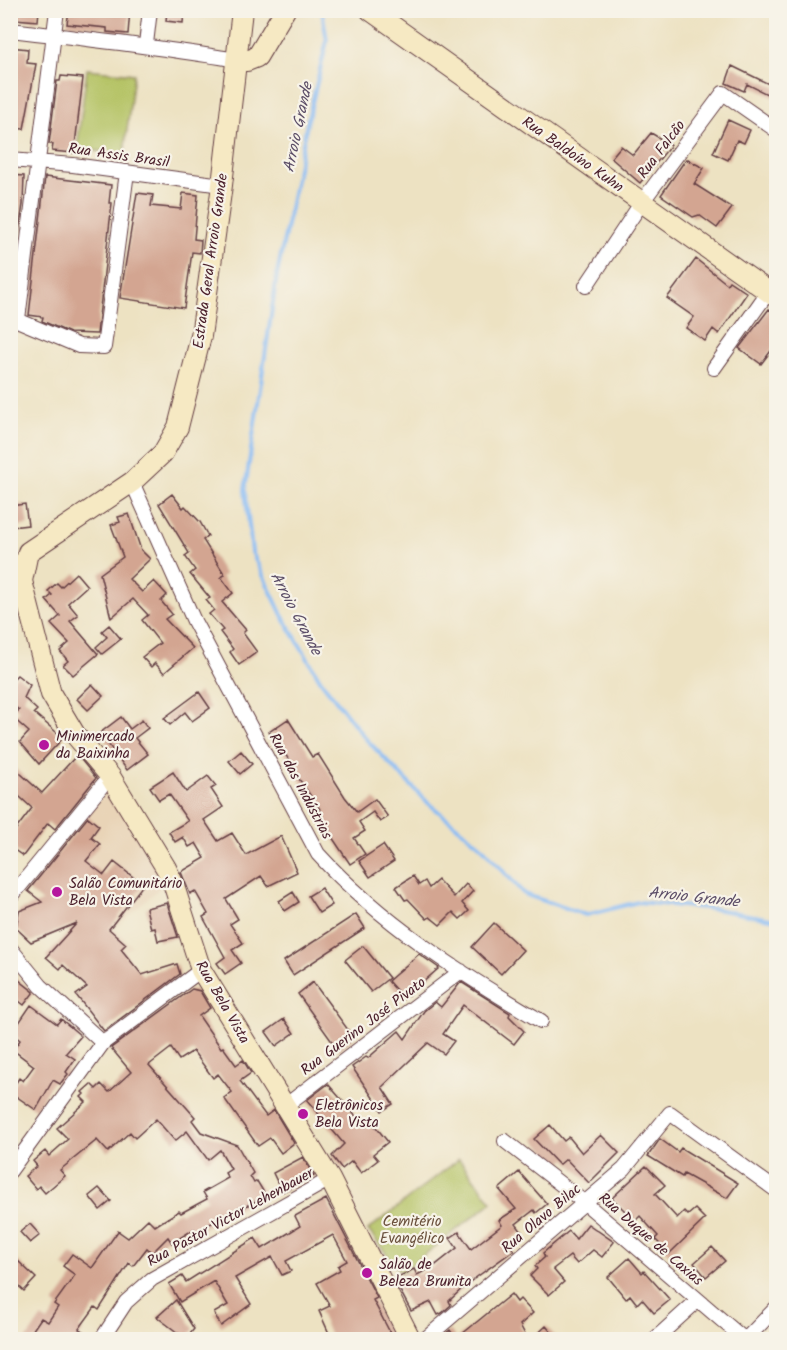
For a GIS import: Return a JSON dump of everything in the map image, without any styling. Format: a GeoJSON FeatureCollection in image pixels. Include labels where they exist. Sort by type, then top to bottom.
{"type":"FeatureCollection","features":[{"type":"Feature","properties":{"kind":"main road","name":"Estrada Geral Arroio Grande"},"geometry":{"type":"LineString","coordinates":[[22,581],[28,552],[132,482],[163,453],[178,427],[201,336],[222,185],[242,10]]}},
{"type":"Feature","properties":{"kind":"main road"},"geometry":{"type":"LineString","coordinates":[[237,60],[247,61],[257,57],[285,10]]}},
{"type":"Feature","properties":{"kind":"main road","name":"Rua Baldoíno Kuhn"},"geometry":{"type":"LineString","coordinates":[[370,10],[642,202],[774,290]]}},
{"type":"Feature","properties":{"kind":"main road","name":"Rua Bela Vista"},"geometry":{"type":"LineString","coordinates":[[10,562],[22,581],[51,694],[76,736],[110,776],[173,883],[201,970],[330,1179],[411,1340]]}},
{"type":"Feature","properties":{"kind":"street"},"geometry":{"type":"LineString","coordinates":[[57,10],[39,162],[14,318],[56,338],[95,348],[104,347],[111,308],[127,172]]}},
{"type":"Feature","properties":{"kind":"street"},"geometry":{"type":"LineString","coordinates":[[146,44],[150,10]]}},
{"type":"Feature","properties":{"kind":"street"},"geometry":{"type":"LineString","coordinates":[[10,30],[54,37],[146,44],[237,60]]}},
{"type":"Feature","properties":{"kind":"street","name":"Rua Falcão"},"geometry":{"type":"LineString","coordinates":[[586,286],[642,202],[723,93],[777,130]]}},
{"type":"Feature","properties":{"kind":"street","name":"Rua Assis Brasil"},"geometry":{"type":"LineString","coordinates":[[10,160],[222,185]]}},
{"type":"Feature","properties":{"kind":"street"},"geometry":{"type":"LineString","coordinates":[[714,368],[774,290]]}},
{"type":"Feature","properties":{"kind":"street","name":"Rua das Indústrias"},"geometry":{"type":"LineString","coordinates":[[132,482],[194,621],[318,854],[398,930],[541,1021]]}},
{"type":"Feature","properties":{"kind":"street"},"geometry":{"type":"LineString","coordinates":[[10,898],[110,776]]}},
{"type":"Feature","properties":{"kind":"street"},"geometry":{"type":"LineString","coordinates":[[10,948],[41,986],[103,1043]]}},
{"type":"Feature","properties":{"kind":"street"},"geometry":{"type":"LineString","coordinates":[[12,1167],[103,1043],[201,970]]}},
{"type":"Feature","properties":{"kind":"street","name":"Rua Guerino José Pivato"},"geometry":{"type":"LineString","coordinates":[[285,1106],[461,971]]}},
{"type":"Feature","properties":{"kind":"street","name":"Rua Olavo Bilac"},"geometry":{"type":"LineString","coordinates":[[424,1340],[624,1169],[670,1113],[777,1190]]}},
{"type":"Feature","properties":{"kind":"street","name":"Rua Duque de Caxias"},"geometry":{"type":"LineString","coordinates":[[505,1141],[585,1203],[745,1340]]}},
{"type":"Feature","properties":{"kind":"street","name":"Rua Pastor Victor Lehenbauer"},"geometry":{"type":"LineString","coordinates":[[101,1340],[126,1302],[152,1279],[330,1179]]}},
{"type":"Feature","properties":{"kind":"street"},"geometry":{"type":"LineString","coordinates":[[654,1340],[697,1301]]}},
{"type":"Feature","properties":{"kind":"street"},"geometry":{"type":"LineString","coordinates":[[745,1340],[777,1308]]}},
{"type":"Feature","properties":{"kind":"shaded area"},"geometry":{"type":"Polygon","coordinates":[[[109,790],[166,882],[115,928],[132,946],[106,966],[66,925],[90,896],[47,860],[109,790]]]}},
{"type":"Feature","properties":{"kind":"green space"},"geometry":{"type":"Polygon","coordinates":[[[87,69],[134,74],[124,154],[77,149],[87,69]]]}},
{"type":"Feature","properties":{"kind":"green space","name":"Cemitério Evangélico"},"geometry":{"type":"Polygon","coordinates":[[[459,1159],[492,1202],[401,1273],[368,1230],[459,1159]]]}},
{"type":"Feature","properties":{"kind":"building"},"geometry":{"type":"Polygon","coordinates":[[[16,10],[39,10],[38,21],[15,19],[16,10]]]}},
{"type":"Feature","properties":{"kind":"building"},"geometry":{"type":"Polygon","coordinates":[[[69,10],[130,10],[128,34],[107,32],[107,28],[67,24],[69,10]]]}},
{"type":"Feature","properties":{"kind":"building"},"geometry":{"type":"Polygon","coordinates":[[[167,10],[184,10],[183,23],[166,21],[167,10]]]}},
{"type":"Feature","properties":{"kind":"building"},"geometry":{"type":"Polygon","coordinates":[[[10,47],[28,49],[27,63],[36,64],[24,129],[10,128],[10,47]]]}},
{"type":"Feature","properties":{"kind":"building"},"geometry":{"type":"Polygon","coordinates":[[[732,66],[777,88],[777,99],[747,84],[744,91],[726,83],[732,66]]]}},
{"type":"Feature","properties":{"kind":"building"},"geometry":{"type":"Polygon","coordinates":[[[61,76],[83,78],[74,153],[52,151],[53,144],[49,144],[57,81],[60,81],[61,76]]]}},
{"type":"Feature","properties":{"kind":"building"},"geometry":{"type":"Polygon","coordinates":[[[728,120],[750,130],[744,143],[737,140],[728,160],[713,153],[728,120]]]}},
{"type":"Feature","properties":{"kind":"building"},"geometry":{"type":"Polygon","coordinates":[[[651,133],[671,145],[640,183],[611,158],[621,146],[633,155],[651,133]]]}},
{"type":"Feature","properties":{"kind":"building"},"geometry":{"type":"Polygon","coordinates":[[[686,159],[704,168],[694,184],[732,208],[717,228],[699,215],[693,217],[661,195],[686,159]]]}},
{"type":"Feature","properties":{"kind":"building"},"geometry":{"type":"Polygon","coordinates":[[[10,175],[24,176],[23,204],[17,244],[10,243],[10,175]]]}},
{"type":"Feature","properties":{"kind":"building"},"geometry":{"type":"Polygon","coordinates":[[[45,177],[111,185],[109,203],[112,203],[97,334],[70,333],[42,321],[43,317],[29,315],[45,177]]]}},
{"type":"Feature","properties":{"kind":"building"},"geometry":{"type":"Polygon","coordinates":[[[137,193],[153,195],[151,206],[181,209],[183,193],[198,195],[194,239],[201,240],[200,253],[192,252],[184,308],[120,298],[137,193]]]}},
{"type":"Feature","properties":{"kind":"building"},"geometry":{"type":"Polygon","coordinates":[[[696,259],[727,284],[729,281],[747,293],[719,334],[713,329],[705,341],[686,328],[694,317],[667,298],[696,259]]]}},
{"type":"Feature","properties":{"kind":"building"},"geometry":{"type":"Polygon","coordinates":[[[769,309],[777,314],[777,343],[761,364],[739,348],[769,309]]]}},
{"type":"Feature","properties":{"kind":"building"},"geometry":{"type":"Polygon","coordinates":[[[172,494],[183,508],[185,506],[200,522],[208,536],[203,540],[225,575],[221,577],[233,593],[222,602],[246,630],[243,633],[257,652],[239,665],[230,652],[233,649],[220,632],[223,630],[209,614],[214,610],[206,600],[210,598],[190,574],[195,570],[185,556],[189,553],[159,504],[172,494]]]}},
{"type":"Feature","properties":{"kind":"building"},"geometry":{"type":"Polygon","coordinates":[[[25,504],[28,525],[12,527],[10,506],[25,504]]]}},
{"type":"Feature","properties":{"kind":"building"},"geometry":{"type":"Polygon","coordinates":[[[129,514],[141,550],[150,559],[129,579],[142,592],[154,581],[167,595],[161,601],[172,614],[165,619],[193,648],[164,673],[155,663],[151,667],[142,657],[160,643],[142,620],[148,615],[133,599],[111,618],[100,574],[123,557],[111,525],[120,522],[118,517],[129,514]]]}},
{"type":"Feature","properties":{"kind":"building"},"geometry":{"type":"Polygon","coordinates":[[[76,573],[87,586],[68,603],[78,615],[70,621],[98,654],[73,675],[63,665],[68,661],[60,651],[69,643],[51,624],[60,616],[46,600],[52,595],[48,591],[57,583],[61,587],[76,573]]]}},
{"type":"Feature","properties":{"kind":"building"},"geometry":{"type":"Polygon","coordinates":[[[109,625],[121,639],[102,654],[96,647],[107,637],[102,631],[109,625]]]}},
{"type":"Feature","properties":{"kind":"building"},"geometry":{"type":"Polygon","coordinates":[[[17,675],[30,685],[24,698],[37,710],[34,713],[63,738],[39,764],[20,742],[29,732],[12,717],[19,710],[10,703],[10,682],[17,675]]]}},
{"type":"Feature","properties":{"kind":"building"},"geometry":{"type":"Polygon","coordinates":[[[92,684],[103,696],[88,710],[77,699],[92,684]]]}},
{"type":"Feature","properties":{"kind":"building"},"geometry":{"type":"Polygon","coordinates":[[[199,692],[210,708],[192,721],[185,712],[170,725],[164,718],[199,692]]]}},
{"type":"Feature","properties":{"kind":"building"},"geometry":{"type":"Polygon","coordinates":[[[121,717],[130,729],[142,720],[148,728],[135,738],[148,754],[127,770],[100,733],[121,717]]]}},
{"type":"Feature","properties":{"kind":"building"},"geometry":{"type":"Polygon","coordinates":[[[288,719],[312,757],[318,754],[357,812],[375,799],[388,817],[380,822],[373,812],[359,822],[365,831],[354,838],[365,854],[350,864],[328,831],[330,830],[319,814],[322,812],[292,769],[295,768],[269,732],[288,719]]]}},
{"type":"Feature","properties":{"kind":"building"},"geometry":{"type":"Polygon","coordinates":[[[241,751],[252,764],[240,774],[229,761],[241,751]]]}},
{"type":"Feature","properties":{"kind":"building"},"geometry":{"type":"Polygon","coordinates":[[[77,755],[96,778],[55,829],[48,823],[23,856],[10,847],[10,837],[32,808],[10,788],[10,764],[42,793],[77,755]]]}},
{"type":"Feature","properties":{"kind":"building"},"geometry":{"type":"Polygon","coordinates":[[[173,772],[186,792],[208,776],[216,786],[211,789],[223,807],[204,820],[218,841],[232,833],[246,855],[281,836],[297,872],[268,886],[261,876],[226,899],[238,919],[230,924],[243,943],[232,950],[241,963],[225,974],[217,963],[225,957],[203,917],[208,914],[195,891],[190,894],[181,872],[205,858],[196,843],[189,847],[183,837],[175,842],[169,832],[188,821],[169,794],[159,800],[150,787],[173,772]]]}},
{"type":"Feature","properties":{"kind":"building"},"geometry":{"type":"Polygon","coordinates":[[[88,817],[99,826],[91,837],[100,844],[86,861],[104,875],[114,862],[143,885],[109,929],[126,944],[121,949],[142,975],[177,964],[180,974],[104,1031],[76,995],[87,987],[63,965],[60,969],[46,957],[77,923],[31,942],[16,928],[19,911],[42,902],[28,891],[88,817]]]}},
{"type":"Feature","properties":{"kind":"building"},"geometry":{"type":"Polygon","coordinates":[[[383,845],[394,861],[370,877],[359,861],[383,845]]]}},
{"type":"Feature","properties":{"kind":"building"},"geometry":{"type":"Polygon","coordinates":[[[413,876],[419,885],[425,881],[429,888],[438,880],[454,897],[466,884],[473,891],[462,903],[469,911],[460,919],[453,912],[440,925],[430,917],[427,919],[408,899],[405,900],[396,887],[413,876]]]}},
{"type":"Feature","properties":{"kind":"building"},"geometry":{"type":"Polygon","coordinates":[[[321,888],[332,905],[319,913],[308,896],[321,888]]]}},
{"type":"Feature","properties":{"kind":"building"},"geometry":{"type":"Polygon","coordinates":[[[293,892],[299,902],[285,911],[279,901],[293,892]]]}},
{"type":"Feature","properties":{"kind":"building"},"geometry":{"type":"Polygon","coordinates":[[[167,903],[178,937],[158,941],[155,928],[151,929],[146,908],[167,903]]]}},
{"type":"Feature","properties":{"kind":"building"},"geometry":{"type":"Polygon","coordinates":[[[356,914],[365,928],[293,975],[284,961],[356,914]]]}},
{"type":"Feature","properties":{"kind":"building"},"geometry":{"type":"Polygon","coordinates":[[[494,923],[523,950],[501,974],[472,947],[494,923]]]}},
{"type":"Feature","properties":{"kind":"building"},"geometry":{"type":"Polygon","coordinates":[[[363,946],[389,978],[371,992],[345,960],[363,946]]]}},
{"type":"Feature","properties":{"kind":"building"},"geometry":{"type":"Polygon","coordinates":[[[419,954],[439,968],[404,999],[388,981],[419,954]]]}},
{"type":"Feature","properties":{"kind":"building"},"geometry":{"type":"Polygon","coordinates":[[[10,973],[34,992],[24,1005],[10,994],[10,973]]]}},
{"type":"Feature","properties":{"kind":"building"},"geometry":{"type":"Polygon","coordinates":[[[313,982],[354,1038],[338,1050],[298,994],[313,982]]]}},
{"type":"Feature","properties":{"kind":"building"},"geometry":{"type":"Polygon","coordinates":[[[461,982],[510,1013],[509,1016],[524,1031],[514,1044],[463,1005],[443,1034],[454,1041],[444,1054],[428,1043],[382,1087],[393,1104],[382,1111],[352,1067],[366,1057],[368,1058],[399,1031],[405,1039],[424,1011],[435,1002],[441,1007],[461,982]]]}},
{"type":"Feature","properties":{"kind":"building"},"geometry":{"type":"Polygon","coordinates":[[[192,989],[200,991],[210,1008],[199,1016],[221,1048],[223,1047],[236,1065],[243,1060],[251,1073],[240,1081],[266,1116],[274,1110],[294,1143],[281,1153],[270,1138],[258,1146],[224,1098],[232,1092],[218,1074],[213,1078],[193,1051],[179,1060],[171,1048],[149,1065],[195,1117],[192,1120],[201,1132],[237,1145],[253,1173],[250,1176],[254,1183],[257,1181],[266,1196],[244,1207],[243,1205],[196,1232],[194,1229],[172,1243],[168,1237],[152,1253],[147,1248],[133,1266],[129,1263],[99,1310],[95,1307],[79,1329],[83,1331],[77,1340],[26,1340],[41,1318],[48,1322],[58,1307],[54,1304],[75,1275],[63,1266],[72,1254],[92,1268],[118,1231],[128,1238],[148,1219],[155,1226],[179,1211],[181,1213],[207,1199],[203,1192],[228,1178],[225,1173],[231,1169],[220,1150],[208,1160],[187,1131],[175,1141],[156,1119],[135,1138],[130,1132],[108,1152],[97,1140],[60,1170],[65,1176],[45,1193],[39,1186],[36,1189],[25,1176],[37,1166],[33,1161],[45,1151],[49,1156],[68,1139],[57,1128],[86,1102],[81,1097],[84,1094],[82,1092],[91,1084],[96,1089],[101,1084],[109,1092],[131,1072],[111,1048],[192,989]]]}},
{"type":"Feature","properties":{"kind":"building"},"geometry":{"type":"Polygon","coordinates":[[[31,1005],[57,1024],[61,1019],[81,1036],[66,1053],[75,1059],[66,1072],[68,1074],[60,1084],[53,1080],[36,1110],[10,1092],[19,1078],[23,1081],[34,1066],[13,1050],[20,1040],[12,1033],[31,1005]]]}},
{"type":"Feature","properties":{"kind":"building"},"geometry":{"type":"Polygon","coordinates":[[[284,1019],[294,1033],[276,1046],[266,1032],[284,1019]]]}},
{"type":"Feature","properties":{"kind":"building"},"geometry":{"type":"Polygon","coordinates":[[[328,1084],[365,1127],[372,1122],[388,1142],[373,1154],[378,1160],[361,1173],[352,1161],[342,1169],[332,1156],[344,1144],[307,1100],[328,1084]]]}},
{"type":"Feature","properties":{"kind":"building"},"geometry":{"type":"Polygon","coordinates":[[[550,1125],[564,1141],[569,1137],[582,1153],[601,1135],[619,1153],[589,1183],[566,1159],[559,1165],[534,1139],[550,1125]]]}},
{"type":"Feature","properties":{"kind":"building"},"geometry":{"type":"Polygon","coordinates":[[[660,1139],[678,1152],[681,1148],[738,1183],[727,1198],[684,1174],[682,1177],[648,1156],[660,1139]]]}},
{"type":"Feature","properties":{"kind":"building"},"geometry":{"type":"Polygon","coordinates":[[[303,1157],[314,1176],[282,1192],[273,1173],[303,1157]]]}},
{"type":"Feature","properties":{"kind":"building"},"geometry":{"type":"Polygon","coordinates":[[[646,1166],[665,1185],[655,1194],[677,1218],[684,1211],[688,1215],[695,1209],[705,1219],[669,1254],[655,1239],[658,1236],[640,1216],[635,1221],[612,1198],[646,1166]]]}},
{"type":"Feature","properties":{"kind":"building"},"geometry":{"type":"Polygon","coordinates":[[[519,1172],[547,1204],[536,1213],[534,1210],[516,1224],[522,1232],[507,1242],[514,1250],[467,1284],[449,1301],[451,1305],[442,1313],[438,1315],[431,1302],[411,1311],[394,1279],[414,1269],[417,1275],[433,1267],[457,1248],[450,1238],[459,1232],[471,1249],[502,1225],[499,1220],[516,1209],[499,1189],[519,1172]]]}},
{"type":"Feature","properties":{"kind":"building"},"geometry":{"type":"Polygon","coordinates":[[[99,1188],[111,1201],[100,1210],[89,1196],[99,1188]]]}},
{"type":"Feature","properties":{"kind":"building"},"geometry":{"type":"Polygon","coordinates":[[[326,1199],[377,1298],[373,1300],[394,1340],[332,1340],[319,1311],[330,1306],[317,1283],[340,1270],[338,1266],[347,1261],[333,1235],[286,1261],[291,1271],[282,1275],[272,1257],[235,1278],[251,1304],[221,1326],[214,1313],[228,1305],[214,1281],[180,1302],[169,1284],[182,1276],[186,1282],[255,1238],[262,1249],[300,1226],[295,1216],[326,1199]]]}},
{"type":"Feature","properties":{"kind":"building"},"geometry":{"type":"Polygon","coordinates":[[[30,1224],[40,1235],[30,1243],[20,1232],[30,1224]]]}},
{"type":"Feature","properties":{"kind":"building"},"geometry":{"type":"Polygon","coordinates":[[[588,1224],[614,1242],[602,1257],[593,1250],[577,1264],[570,1256],[553,1269],[564,1282],[549,1295],[530,1276],[537,1269],[535,1266],[545,1257],[543,1253],[569,1231],[576,1239],[588,1224]]]}},
{"type":"Feature","properties":{"kind":"building"},"geometry":{"type":"Polygon","coordinates":[[[712,1247],[725,1261],[706,1277],[694,1263],[712,1247]]]}},
{"type":"Feature","properties":{"kind":"building"},"geometry":{"type":"Polygon","coordinates":[[[629,1258],[670,1300],[654,1313],[642,1299],[637,1304],[630,1295],[626,1299],[608,1277],[629,1258]]]}},
{"type":"Feature","properties":{"kind":"building"},"geometry":{"type":"Polygon","coordinates":[[[18,1261],[36,1278],[24,1291],[10,1278],[10,1269],[18,1261]]]}},
{"type":"Feature","properties":{"kind":"building"},"geometry":{"type":"Polygon","coordinates":[[[511,1294],[517,1302],[520,1299],[533,1313],[520,1325],[528,1340],[438,1340],[450,1330],[456,1339],[511,1294]]]}},
{"type":"Feature","properties":{"kind":"building"},"geometry":{"type":"Polygon","coordinates":[[[176,1300],[194,1329],[186,1339],[157,1317],[176,1300]]]}},
{"type":"Feature","properties":{"kind":"building"},"geometry":{"type":"Polygon","coordinates":[[[546,1326],[558,1340],[531,1340],[546,1326]]]}},
{"type":"Feature","properties":{"kind":"waterway","name":"Arroio Grande"},"geometry":{"type":"LineString","coordinates":[[322,10],[327,41],[307,123],[277,275],[245,490],[252,552],[282,615],[321,681],[365,738],[428,803],[481,846],[524,894],[586,915],[638,902],[715,909],[776,920]]}},
{"type":"Feature","properties":{"kind":"place","name":"Minimercado da Baixinha"},"geometry":{"type":"Point","coordinates":[44,745]}},
{"type":"Feature","properties":{"kind":"place","name":"Salão Comunitário Bela Vista"},"geometry":{"type":"Point","coordinates":[57,892]}},
{"type":"Feature","properties":{"kind":"place","name":"Eletrônicos Bela Vista"},"geometry":{"type":"Point","coordinates":[303,1114]}},
{"type":"Feature","properties":{"kind":"place","name":"Salão de Beleza Brunita"},"geometry":{"type":"Point","coordinates":[367,1273]}}]}
